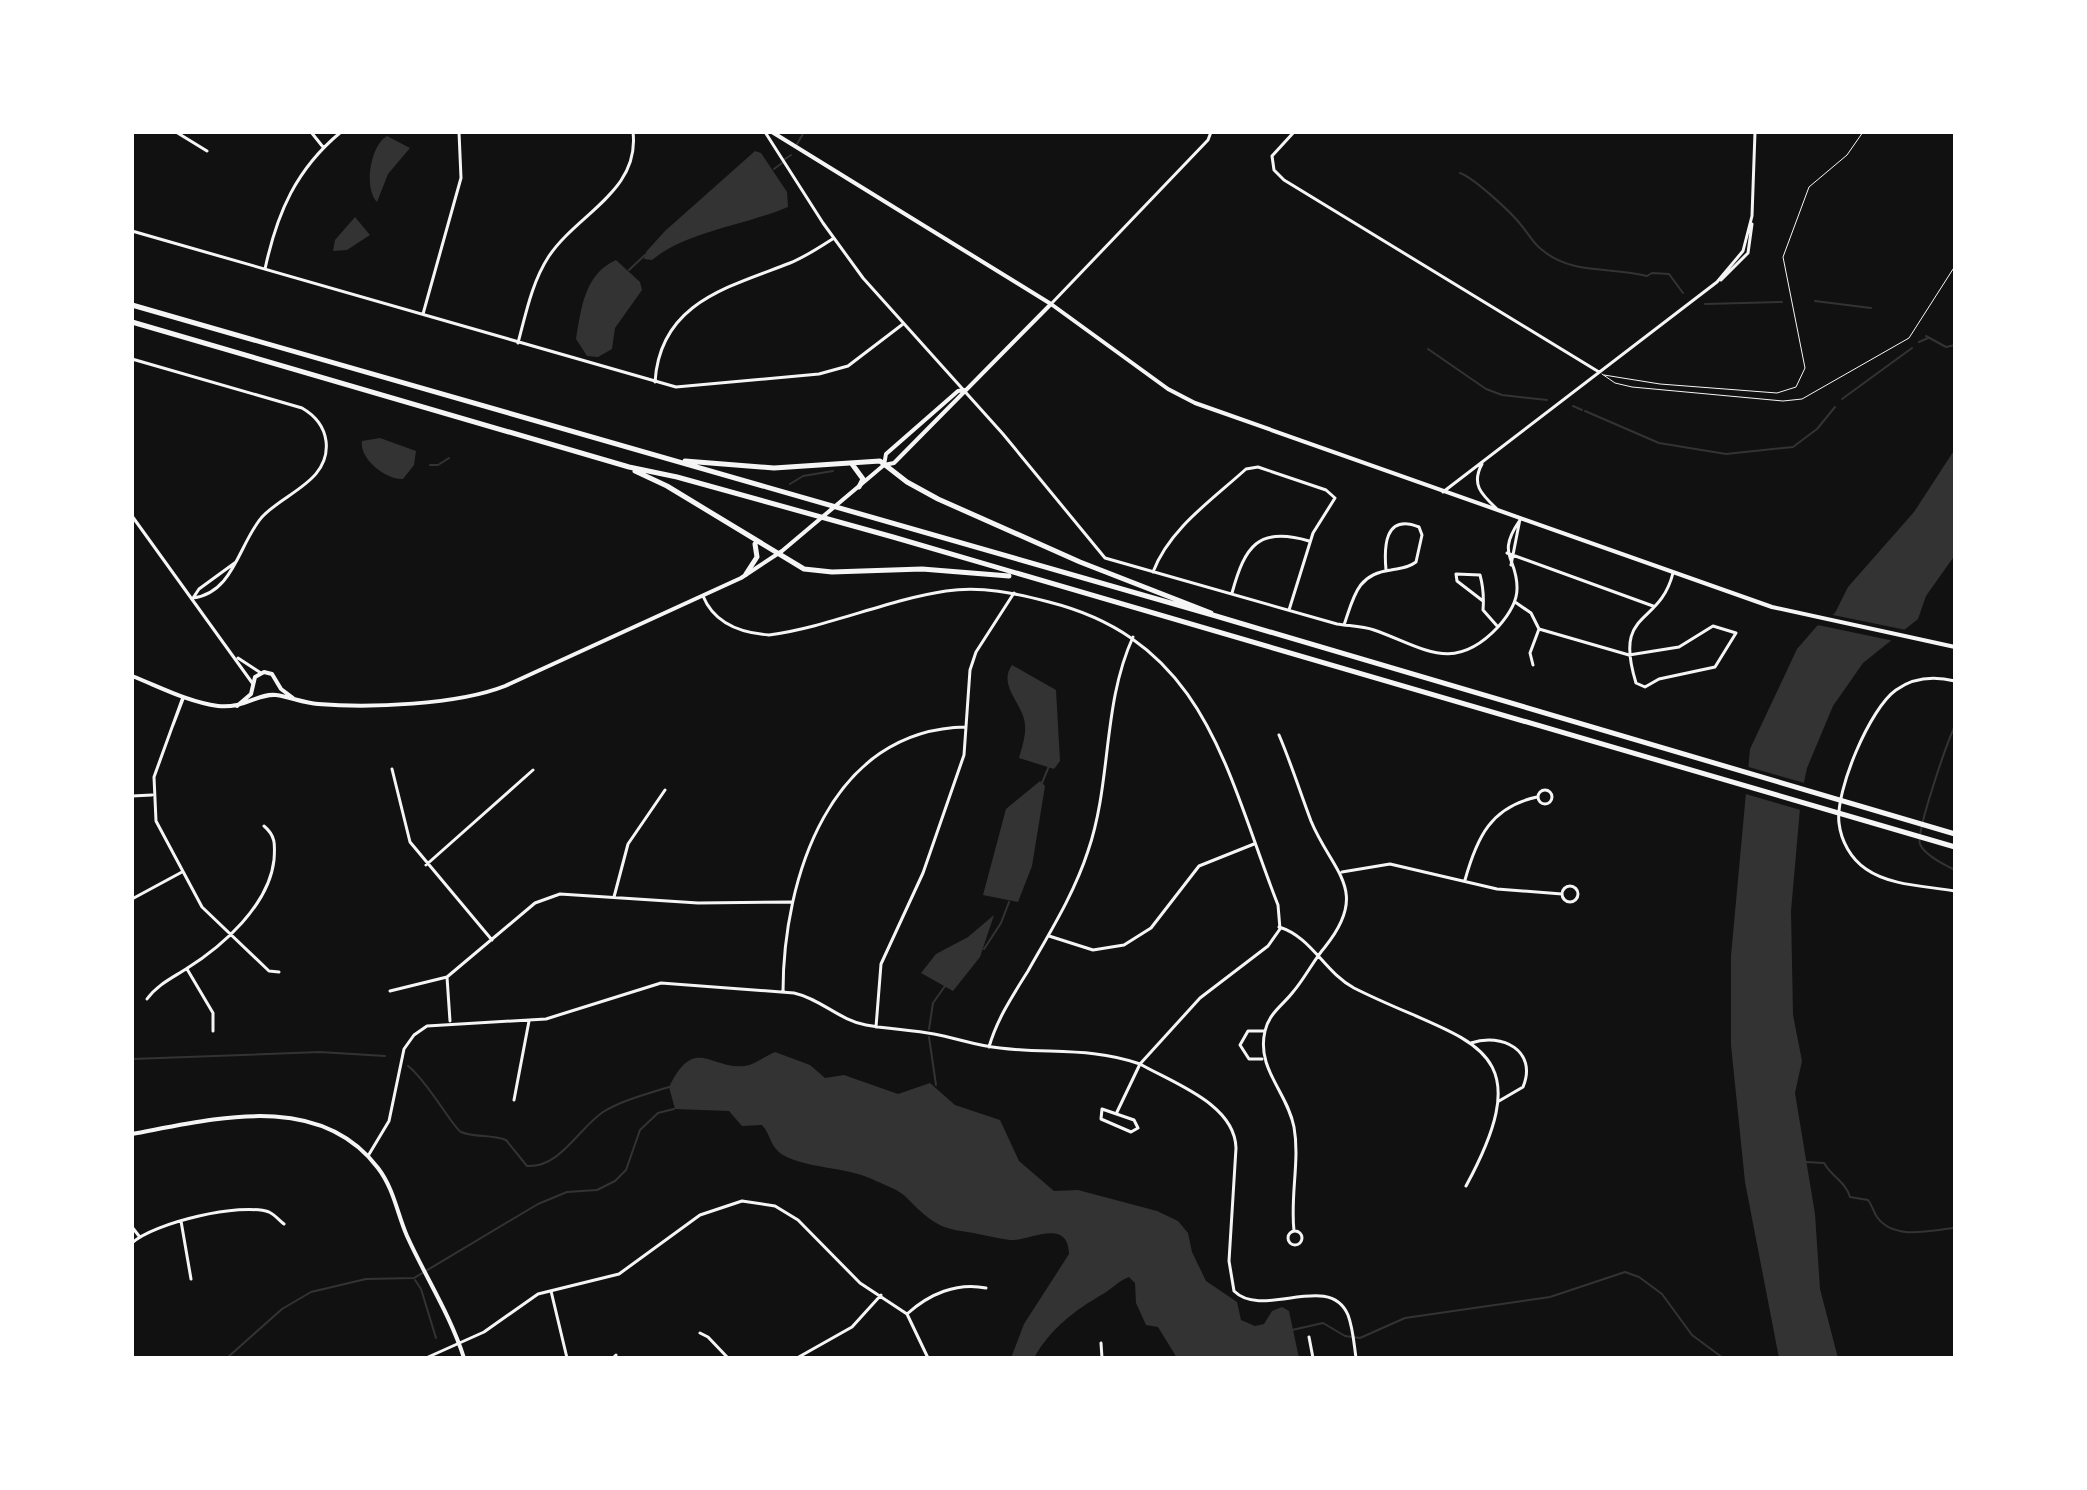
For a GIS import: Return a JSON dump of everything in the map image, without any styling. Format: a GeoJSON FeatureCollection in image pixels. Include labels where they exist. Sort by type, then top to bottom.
{"type":"FeatureCollection","features":[{"type":"Feature","properties":{"kind":"highway"},"geometry":{"type":"LineString","coordinates":[[132,305],[1216,616],[1955,834]]}},
{"type":"Feature","properties":{"kind":"highway"},"geometry":{"type":"LineString","coordinates":[[132,322],[629,467],[697,482],[1955,847]]}},
{"type":"Feature","properties":{"kind":"highway"},"geometry":{"type":"LineString","coordinates":[[679,461],[753,467],[876,461],[938,499],[1057,553],[1204,608],[1216,616]]}},
{"type":"Feature","properties":{"kind":"highway"},"geometry":{"type":"LineString","coordinates":[[852,463],[863,479],[859,487]]}},
{"type":"Feature","properties":{"kind":"highway"},"geometry":{"type":"LineString","coordinates":[[629,467],[676,492],[776,555],[815,572],[922,569],[1022,577]]}},
{"type":"Feature","properties":{"kind":"highway"},"geometry":{"type":"LineString","coordinates":[[746,574],[758,552],[751,540]]}},
{"type":"Feature","properties":{"kind":"main road"},"geometry":{"type":"LineString","coordinates":[[772,132],[1051,304],[1185,398],[1443,492],[1792,613],[1955,647]]}},
{"type":"Feature","properties":{"kind":"main road"},"geometry":{"type":"LineString","coordinates":[[884,465],[886,454],[958,391],[964,390],[1051,304]]}},
{"type":"Feature","properties":{"kind":"main road"},"geometry":{"type":"LineString","coordinates":[[132,676],[183,697],[218,706],[245,706],[272,694],[328,704],[473,696],[505,686],[703,596],[776,555],[884,465],[894,463],[963,396],[964,390]]}},
{"type":"Feature","properties":{"kind":"main road"},"geometry":{"type":"LineString","coordinates":[[237,706],[249,696],[261,673],[272,674],[277,684],[294,699]]}},
{"type":"Feature","properties":{"kind":"main road"},"geometry":{"type":"LineString","coordinates":[[272,694],[277,684]]}},
{"type":"Feature","properties":{"kind":"main road"},"geometry":{"type":"LineString","coordinates":[[253,685],[262,696]]}},
{"type":"Feature","properties":{"kind":"main road"},"geometry":{"type":"LineString","coordinates":[[132,1134],[238,1116],[279,1115],[307,1121],[338,1136],[368,1156],[389,1185],[407,1235],[431,1280],[464,1358]]}},
{"type":"Feature","properties":{"kind":"street"},"geometry":{"type":"LineString","coordinates":[[176,132],[207,151]]}},
{"type":"Feature","properties":{"kind":"street"},"geometry":{"type":"LineString","coordinates":[[311,132],[323,147]]}},
{"type":"Feature","properties":{"kind":"street"},"geometry":{"type":"LineString","coordinates":[[265,269],[288,191],[323,147],[341,132]]}},
{"type":"Feature","properties":{"kind":"street"},"geometry":{"type":"LineString","coordinates":[[423,314],[461,178],[459,132]]}},
{"type":"Feature","properties":{"kind":"street"},"geometry":{"type":"LineString","coordinates":[[518,343],[534,284],[548,257],[567,232],[607,199],[624,179],[633,159],[633,132]]}},
{"type":"Feature","properties":{"kind":"street"},"geometry":{"type":"LineString","coordinates":[[765,132],[834,238],[903,324],[964,390],[1105,558],[1344,625],[1372,629],[1443,655],[1461,652],[1498,627],[1515,602],[1517,584],[1507,553],[1520,519]]}},
{"type":"Feature","properties":{"kind":"street"},"geometry":{"type":"LineString","coordinates":[[1051,304],[1156,196],[1208,140],[1211,132]]}},
{"type":"Feature","properties":{"kind":"street"},"geometry":{"type":"LineString","coordinates":[[1294,132],[1272,156],[1274,170],[1284,180],[1602,374]]}},
{"type":"Feature","properties":{"kind":"street"},"geometry":{"type":"LineString","coordinates":[[1443,492],[1602,374],[1739,266],[1748,253],[1755,132]]}},
{"type":"Feature","properties":{"kind":"street"},"geometry":{"type":"LineString","coordinates":[[132,231],[655,383],[700,387],[819,374],[848,366],[903,324]]}},
{"type":"Feature","properties":{"kind":"street"},"geometry":{"type":"LineString","coordinates":[[655,383],[656,371],[673,330],[688,309],[711,293],[794,261],[834,238]]}},
{"type":"Feature","properties":{"kind":"street"},"geometry":{"type":"LineString","coordinates":[[132,359],[302,408],[322,427],[326,450],[318,472],[261,518],[228,577],[201,597],[193,598]]}},
{"type":"Feature","properties":{"kind":"street"},"geometry":{"type":"LineString","coordinates":[[1486,458],[1477,472],[1477,484],[1482,495],[1498,510]]}},
{"type":"Feature","properties":{"kind":"street"},"geometry":{"type":"LineString","coordinates":[[1153,572],[1174,537],[1254,466],[1334,495],[1334,504],[1309,541],[1289,610]]}},
{"type":"Feature","properties":{"kind":"street"},"geometry":{"type":"LineString","coordinates":[[132,516],[236,657],[253,685]]}},
{"type":"Feature","properties":{"kind":"street"},"geometry":{"type":"LineString","coordinates":[[1511,565],[1521,530],[1520,519]]}},
{"type":"Feature","properties":{"kind":"street"},"geometry":{"type":"LineString","coordinates":[[1344,625],[1362,580],[1386,570],[1406,568],[1416,562],[1422,535],[1419,527],[1398,527],[1388,534],[1384,545],[1386,570]]}},
{"type":"Feature","properties":{"kind":"street"},"geometry":{"type":"LineString","coordinates":[[1232,593],[1245,555],[1257,543],[1282,535],[1309,541]]}},
{"type":"Feature","properties":{"kind":"street"},"geometry":{"type":"LineString","coordinates":[[1507,553],[1653,606]]}},
{"type":"Feature","properties":{"kind":"street"},"geometry":{"type":"LineString","coordinates":[[193,598],[199,589],[236,562]]}},
{"type":"Feature","properties":{"kind":"street"},"geometry":{"type":"LineString","coordinates":[[1515,602],[1531,613],[1539,629],[1629,655],[1683,646],[1713,626],[1736,633],[1715,667],[1659,679],[1645,687],[1636,683],[1629,655],[1631,635],[1666,594],[1673,573]]}},
{"type":"Feature","properties":{"kind":"street"},"geometry":{"type":"LineString","coordinates":[[1483,601],[1457,581],[1456,574],[1480,575],[1483,601],[1484,613],[1498,627]]}},
{"type":"Feature","properties":{"kind":"street"},"geometry":{"type":"LineString","coordinates":[[703,596],[710,611],[719,619],[747,631],[769,635],[940,592],[984,590],[1014,593],[1098,617],[1133,637],[1170,669],[1188,693],[1229,769],[1278,905],[1279,927],[1268,946],[1227,975],[1175,1022],[1140,1064],[1117,1112]]}},
{"type":"Feature","properties":{"kind":"street"},"geometry":{"type":"LineString","coordinates":[[876,1027],[880,968],[924,870],[964,755],[970,670],[976,652],[1014,593]]}},
{"type":"Feature","properties":{"kind":"street"},"geometry":{"type":"LineString","coordinates":[[1533,665],[1531,648],[1539,629]]}},
{"type":"Feature","properties":{"kind":"street"},"geometry":{"type":"LineString","coordinates":[[989,1047],[1003,1013],[1049,936],[1076,882],[1096,826],[1116,681],[1133,637]]}},
{"type":"Feature","properties":{"kind":"street"},"geometry":{"type":"LineString","coordinates":[[236,657],[261,673]]}},
{"type":"Feature","properties":{"kind":"street"},"geometry":{"type":"LineString","coordinates":[[1955,681],[1923,679],[1908,683],[1884,701],[1857,752],[1838,813],[1843,842],[1852,857],[1872,873],[1955,891]]}},
{"type":"Feature","properties":{"kind":"street"},"geometry":{"type":"LineString","coordinates":[[183,697],[154,777],[152,795],[156,821],[202,907],[269,971],[279,972]]}},
{"type":"Feature","properties":{"kind":"street"},"geometry":{"type":"LineString","coordinates":[[783,992],[784,936],[791,902],[822,820],[848,781],[872,759],[909,736],[966,727]]}},
{"type":"Feature","properties":{"kind":"street"},"geometry":{"type":"LineString","coordinates":[[1279,735],[1313,825],[1342,872],[1346,909],[1339,926],[1292,995],[1269,1019],[1265,1031],[1262,1059],[1291,1115],[1294,1130],[1291,1196],[1294,1231]]}},
{"type":"Feature","properties":{"kind":"street"},"geometry":{"type":"LineString","coordinates":[[392,769],[410,842],[426,865],[492,940]]}},
{"type":"Feature","properties":{"kind":"street"},"geometry":{"type":"LineString","coordinates":[[426,865],[533,770]]}},
{"type":"Feature","properties":{"kind":"street"},"geometry":{"type":"LineString","coordinates":[[614,897],[628,844],[665,790]]}},
{"type":"Feature","properties":{"kind":"street"},"geometry":{"type":"LineString","coordinates":[[132,796],[152,795]]}},
{"type":"Feature","properties":{"kind":"street"},"geometry":{"type":"LineString","coordinates":[[1465,880],[1485,827],[1510,806],[1537,797]]}},
{"type":"Feature","properties":{"kind":"street"},"geometry":{"type":"LineString","coordinates":[[147,999],[229,935],[268,885],[274,837],[264,826]]}},
{"type":"Feature","properties":{"kind":"street"},"geometry":{"type":"LineString","coordinates":[[1049,936],[1093,950],[1124,945],[1151,928],[1196,868],[1212,858],[1254,844]]}},
{"type":"Feature","properties":{"kind":"street"},"geometry":{"type":"LineString","coordinates":[[1342,872],[1390,864],[1497,889],[1562,894]]}},
{"type":"Feature","properties":{"kind":"street"},"geometry":{"type":"LineString","coordinates":[[132,899],[182,872]]}},
{"type":"Feature","properties":{"kind":"street"},"geometry":{"type":"LineString","coordinates":[[390,991],[447,977],[535,903],[560,894],[698,903],[791,902]]}},
{"type":"Feature","properties":{"kind":"street"},"geometry":{"type":"LineString","coordinates":[[1279,927],[1298,934],[1334,976],[1471,1043],[1491,1061],[1499,1101],[1495,1126],[1466,1186]]}},
{"type":"Feature","properties":{"kind":"street"},"geometry":{"type":"LineString","coordinates":[[187,969],[213,1013],[213,1031]]}},
{"type":"Feature","properties":{"kind":"street"},"geometry":{"type":"LineString","coordinates":[[447,977],[450,1023]]}},
{"type":"Feature","properties":{"kind":"street"},"geometry":{"type":"LineString","coordinates":[[368,1156],[389,1121],[399,1061],[406,1044],[427,1026],[529,1021],[564,1015],[661,983],[783,992],[810,997],[847,1020],[876,1027],[937,1034],[989,1047],[1080,1050],[1140,1064],[1222,1113],[1234,1131],[1236,1148],[1229,1261],[1234,1291],[1255,1302],[1328,1297],[1344,1309],[1351,1327],[1356,1357]]}},
{"type":"Feature","properties":{"kind":"street"},"geometry":{"type":"LineString","coordinates":[[514,1100],[529,1021]]}},
{"type":"Feature","properties":{"kind":"street"},"geometry":{"type":"LineString","coordinates":[[1262,1059],[1249,1059],[1240,1045],[1248,1031],[1265,1031]]}},
{"type":"Feature","properties":{"kind":"street"},"geometry":{"type":"LineString","coordinates":[[1471,1043],[1484,1038],[1502,1041],[1518,1048],[1527,1061],[1523,1087],[1499,1101]]}},
{"type":"Feature","properties":{"kind":"street"},"geometry":{"type":"LineString","coordinates":[[1102,1109],[1117,1112],[1137,1122],[1136,1130],[1131,1132],[1099,1116],[1102,1109]]}},
{"type":"Feature","properties":{"kind":"street"},"geometry":{"type":"LineString","coordinates":[[426,1358],[484,1332],[527,1300],[619,1274],[700,1215],[742,1201],[775,1206],[786,1212],[849,1273],[907,1314],[928,1358]]}},
{"type":"Feature","properties":{"kind":"street"},"geometry":{"type":"LineString","coordinates":[[132,1243],[139,1236],[181,1221],[249,1210],[272,1213],[284,1224]]}},
{"type":"Feature","properties":{"kind":"street"},"geometry":{"type":"LineString","coordinates":[[181,1221],[191,1279]]}},
{"type":"Feature","properties":{"kind":"street"},"geometry":{"type":"LineString","coordinates":[[132,1227],[139,1236]]}},
{"type":"Feature","properties":{"kind":"street"},"geometry":{"type":"LineString","coordinates":[[907,1314],[947,1290],[969,1286],[986,1288]]}},
{"type":"Feature","properties":{"kind":"street"},"geometry":{"type":"LineString","coordinates":[[551,1291],[567,1358]]}},
{"type":"Feature","properties":{"kind":"street"},"geometry":{"type":"LineString","coordinates":[[797,1358],[844,1333],[881,1295]]}},
{"type":"Feature","properties":{"kind":"street"},"geometry":{"type":"LineString","coordinates":[[700,1333],[728,1358]]}},
{"type":"Feature","properties":{"kind":"street"},"geometry":{"type":"LineString","coordinates":[[1309,1337],[1313,1358]]}},
{"type":"Feature","properties":{"kind":"street"},"geometry":{"type":"LineString","coordinates":[[1101,1343],[1102,1358]]}},
{"type":"Feature","properties":{"kind":"lane"},"geometry":{"type":"LineString","coordinates":[[1602,374],[1660,384],[1777,393],[1796,387],[1805,368],[1783,257],[1809,187],[1847,155],[1863,132]]}},
{"type":"Feature","properties":{"kind":"lane"},"geometry":{"type":"LineString","coordinates":[[1602,374],[1615,383],[1632,387],[1783,401],[1802,399],[1909,338],[1955,266]]}},
{"type":"Feature","properties":{"kind":"shaded area"},"geometry":{"type":"Polygon","coordinates":[[[387,136],[410,148],[388,174],[377,202],[370,187],[371,167],[377,148],[387,136]]]}},
{"type":"Feature","properties":{"kind":"shaded area"},"geometry":{"type":"Polygon","coordinates":[[[755,151],[761,153],[787,192],[788,207],[699,235],[652,260],[644,259],[646,252],[665,231],[755,151]]]}},
{"type":"Feature","properties":{"kind":"shaded area"},"geometry":{"type":"Polygon","coordinates":[[[355,217],[370,235],[347,250],[333,251],[335,240],[355,217]]]}},
{"type":"Feature","properties":{"kind":"shaded area"},"geometry":{"type":"Polygon","coordinates":[[[616,260],[640,282],[642,290],[615,328],[612,349],[598,357],[587,356],[576,339],[582,305],[597,274],[616,260]]]}},
{"type":"Feature","properties":{"kind":"shaded area"},"geometry":{"type":"Polygon","coordinates":[[[380,438],[416,451],[414,465],[403,479],[382,472],[365,455],[362,441],[380,438]]]}},
{"type":"Feature","properties":{"kind":"shaded area"},"geometry":{"type":"Polygon","coordinates":[[[1955,449],[1955,555],[1926,596],[1918,619],[1863,663],[1833,706],[1807,768],[1801,797],[1791,911],[1793,1015],[1802,1061],[1795,1093],[1815,1214],[1820,1289],[1838,1358],[1779,1358],[1745,1182],[1731,1045],[1731,956],[1750,749],[1797,649],[1817,626],[1835,613],[1848,587],[1914,512],[1955,449]]]}},
{"type":"Feature","properties":{"kind":"shaded area"},"geometry":{"type":"Polygon","coordinates":[[[1012,665],[1056,690],[1060,761],[1054,769],[1019,758],[1025,725],[1009,688],[1008,673],[1012,665]]]}},
{"type":"Feature","properties":{"kind":"shaded area"},"geometry":{"type":"Polygon","coordinates":[[[1040,781],[1045,786],[1032,866],[1018,902],[983,895],[1006,809],[1040,781]]]}},
{"type":"Feature","properties":{"kind":"shaded area"},"geometry":{"type":"Polygon","coordinates":[[[994,915],[980,957],[953,991],[921,973],[936,954],[968,937],[994,915]]]}},
{"type":"Feature","properties":{"kind":"shaded area"},"geometry":{"type":"Polygon","coordinates":[[[775,1052],[810,1065],[825,1078],[844,1075],[898,1094],[930,1083],[955,1105],[1000,1120],[1019,1161],[1054,1191],[1078,1190],[1157,1211],[1178,1221],[1188,1233],[1192,1252],[1206,1281],[1237,1302],[1241,1320],[1255,1326],[1264,1324],[1272,1311],[1282,1307],[1289,1311],[1299,1358],[1177,1358],[1158,1327],[1146,1325],[1136,1303],[1135,1283],[1129,1277],[1064,1321],[1034,1358],[1011,1358],[1024,1324],[1069,1254],[1062,1236],[1055,1233],[1010,1240],[944,1227],[930,1219],[902,1193],[872,1179],[803,1163],[783,1155],[762,1125],[742,1126],[729,1111],[675,1109],[669,1087],[687,1062],[704,1058],[745,1066],[775,1052]]]}},
{"type":"Feature","properties":{"kind":"pier"},"geometry":{"type":"Polygon","coordinates":[[[1828,614],[1911,631],[1894,641],[1813,624],[1828,614]]]}},
{"type":"Feature","properties":{"kind":"pier"},"geometry":{"type":"Polygon","coordinates":[[[1745,766],[1808,784],[1804,811],[1742,793],[1745,766]]]}},
{"type":"Feature","properties":{"kind":"waterway"},"geometry":{"type":"LineString","coordinates":[[797,144],[804,132]]}},
{"type":"Feature","properties":{"kind":"waterway"},"geometry":{"type":"LineString","coordinates":[[785,159],[791,155]]}},
{"type":"Feature","properties":{"kind":"waterway"},"geometry":{"type":"LineString","coordinates":[[774,169],[782,163]]}},
{"type":"Feature","properties":{"kind":"waterway"},"geometry":{"type":"LineString","coordinates":[[1460,173],[1501,205],[1538,247],[1553,258],[1592,269],[1647,276],[1652,273],[1669,274],[1683,293]]}},
{"type":"Feature","properties":{"kind":"waterway"},"geometry":{"type":"LineString","coordinates":[[629,270],[645,255]]}},
{"type":"Feature","properties":{"kind":"waterway"},"geometry":{"type":"LineString","coordinates":[[1815,301],[1871,308]]}},
{"type":"Feature","properties":{"kind":"waterway"},"geometry":{"type":"LineString","coordinates":[[1705,304],[1782,302]]}},
{"type":"Feature","properties":{"kind":"waterway"},"geometry":{"type":"LineString","coordinates":[[1926,336],[1946,347],[1955,345]]}},
{"type":"Feature","properties":{"kind":"waterway"},"geometry":{"type":"LineString","coordinates":[[1919,342],[1928,338]]}},
{"type":"Feature","properties":{"kind":"waterway"},"geometry":{"type":"LineString","coordinates":[[1842,399],[1912,348]]}},
{"type":"Feature","properties":{"kind":"waterway"},"geometry":{"type":"LineString","coordinates":[[1428,349],[1486,389],[1502,395],[1547,400]]}},
{"type":"Feature","properties":{"kind":"waterway"},"geometry":{"type":"LineString","coordinates":[[1573,406],[1582,410]]}},
{"type":"Feature","properties":{"kind":"waterway"},"geometry":{"type":"LineString","coordinates":[[1585,411],[1659,443],[1726,454],[1793,447],[1817,429],[1835,407]]}},
{"type":"Feature","properties":{"kind":"waterway"},"geometry":{"type":"LineString","coordinates":[[430,465],[438,465],[449,458]]}},
{"type":"Feature","properties":{"kind":"waterway"},"geometry":{"type":"LineString","coordinates":[[790,484],[803,476],[833,471]]}},
{"type":"Feature","properties":{"kind":"waterway"},"geometry":{"type":"LineString","coordinates":[[1955,726],[1939,767],[1920,836],[1920,844],[1930,856],[1955,870]]}},
{"type":"Feature","properties":{"kind":"waterway"},"geometry":{"type":"LineString","coordinates":[[1042,783],[1049,766]]}},
{"type":"Feature","properties":{"kind":"waterway"},"geometry":{"type":"LineString","coordinates":[[984,949],[1001,923],[1009,902]]}},
{"type":"Feature","properties":{"kind":"waterway"},"geometry":{"type":"LineString","coordinates":[[929,1029],[933,1003],[945,986]]}},
{"type":"Feature","properties":{"kind":"waterway"},"geometry":{"type":"LineString","coordinates":[[929,1037],[936,1085]]}},
{"type":"Feature","properties":{"kind":"waterway"},"geometry":{"type":"LineString","coordinates":[[132,1059],[320,1052],[385,1056]]}},
{"type":"Feature","properties":{"kind":"waterway"},"geometry":{"type":"LineString","coordinates":[[408,1066],[461,1132],[506,1140],[527,1166],[539,1165],[559,1154],[603,1112],[669,1087]]}},
{"type":"Feature","properties":{"kind":"waterway"},"geometry":{"type":"LineString","coordinates":[[227,1358],[282,1309],[311,1292],[366,1279],[414,1278],[538,1204],[567,1192],[597,1190],[615,1181],[626,1170],[640,1130],[658,1113],[674,1109]]}},
{"type":"Feature","properties":{"kind":"waterway"},"geometry":{"type":"LineString","coordinates":[[1806,1162],[1824,1163],[1850,1197],[1868,1200],[1877,1217],[1893,1229],[1913,1232],[1955,1228]]}},
{"type":"Feature","properties":{"kind":"waterway"},"geometry":{"type":"LineString","coordinates":[[1292,1330],[1323,1323],[1345,1336],[1360,1338],[1405,1318],[1550,1297],[1625,1272],[1639,1277],[1662,1294],[1692,1335],[1723,1358]]}},
{"type":"Feature","properties":{"kind":"waterway"},"geometry":{"type":"LineString","coordinates":[[415,1280],[421,1289],[436,1338]]}}]}
